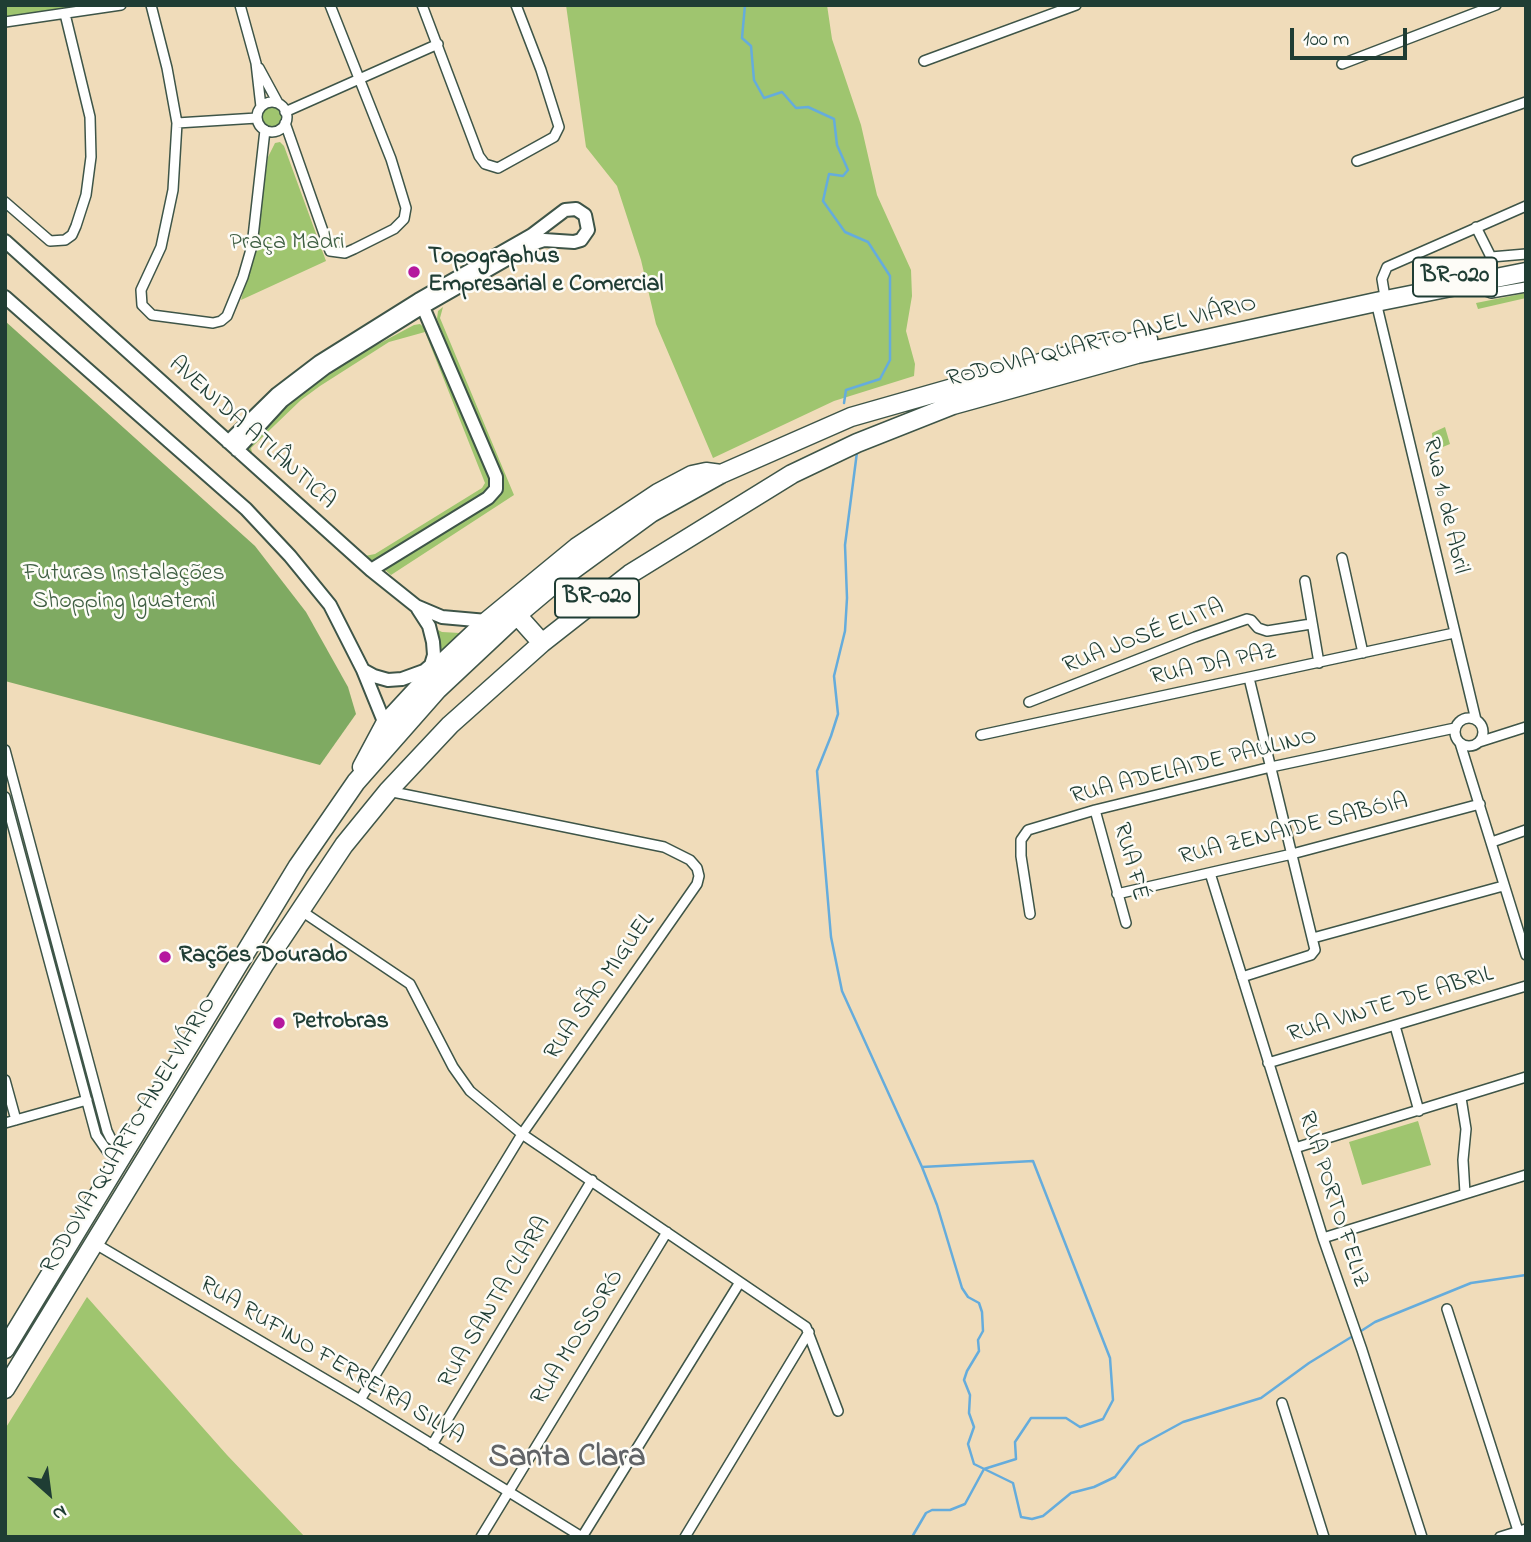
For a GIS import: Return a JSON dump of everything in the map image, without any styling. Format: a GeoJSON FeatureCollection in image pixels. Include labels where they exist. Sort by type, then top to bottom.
{"type":"FeatureCollection","features":[{"type":"Feature","properties":{"kind":"highway","name":"RODOVIA QUARTO ANEL VIÁRIO"},"geometry":{"type":"LineString","coordinates":[[5,1389],[299,909],[344,845],[388,791],[450,725],[541,643],[630,574],[780,480],[920,417],[966,401],[1137,354],[1380,296],[1490,264],[1526,263]]}},
{"type":"Feature","properties":{"kind":"highway","name":"RODOVIA QUARTO ANEL VIÁRIO"},"geometry":{"type":"LineString","coordinates":[[5,1349],[298,866],[356,782],[437,690],[517,615],[555,583],[651,513],[721,474],[851,417],[1058,358],[1380,296],[1468,284],[1526,272]]}},
{"type":"Feature","properties":{"kind":"highway"},"geometry":{"type":"LineString","coordinates":[[356,782],[384,724],[435,670],[487,621],[577,547],[658,493],[692,475],[706,472],[721,474]]}},
{"type":"Feature","properties":{"kind":"highway"},"geometry":{"type":"LineString","coordinates":[[517,615],[541,643]]}},
{"type":"Feature","properties":{"kind":"highway"},"geometry":{"type":"LineString","coordinates":[[198,1031],[218,1040]]}},
{"type":"Feature","properties":{"kind":"highway"},"geometry":{"type":"LineString","coordinates":[[123,1153],[145,1158]]}},
{"type":"Feature","properties":{"kind":"street"},"geometry":{"type":"LineString","coordinates":[[5,22],[121,5]]}},
{"type":"Feature","properties":{"kind":"street"},"geometry":{"type":"LineString","coordinates":[[151,5],[177,122],[173,190],[161,247],[141,290],[140,298],[146,311],[152,315],[213,323],[227,316],[252,246],[265,130]]}},
{"type":"Feature","properties":{"kind":"street"},"geometry":{"type":"LineString","coordinates":[[240,5],[256,63],[261,107],[257,118],[265,130],[276,130],[285,123]]}},
{"type":"Feature","properties":{"kind":"street"},"geometry":{"type":"LineString","coordinates":[[256,63],[285,111],[285,123],[330,251],[345,253],[394,229],[404,219],[406,208],[361,78],[330,5]]}},
{"type":"Feature","properties":{"kind":"street"},"geometry":{"type":"LineString","coordinates":[[422,5],[479,156],[491,167],[504,166],[554,137],[559,127],[516,5]]}},
{"type":"Feature","properties":{"kind":"street"},"geometry":{"type":"LineString","coordinates":[[924,61],[1076,5]]}},
{"type":"Feature","properties":{"kind":"street"},"geometry":{"type":"LineString","coordinates":[[1342,64],[1496,5]]}},
{"type":"Feature","properties":{"kind":"street"},"geometry":{"type":"LineString","coordinates":[[5,202],[50,241],[65,240],[72,235],[86,195],[91,158],[90,117],[65,14]]}},
{"type":"Feature","properties":{"kind":"street"},"geometry":{"type":"LineString","coordinates":[[285,111],[438,44]]}},
{"type":"Feature","properties":{"kind":"street"},"geometry":{"type":"LineString","coordinates":[[1357,161],[1526,102]]}},
{"type":"Feature","properties":{"kind":"street"},"geometry":{"type":"LineString","coordinates":[[261,107],[268,103],[278,103]]}},
{"type":"Feature","properties":{"kind":"street"},"geometry":{"type":"LineString","coordinates":[[177,122],[257,118]]}},
{"type":"Feature","properties":{"kind":"street"},"geometry":{"type":"LineString","coordinates":[[1380,296],[1387,267],[1526,206]]}},
{"type":"Feature","properties":{"kind":"street"},"geometry":{"type":"LineString","coordinates":[[233,446],[301,386],[418,301],[532,235],[571,208],[581,211],[587,221],[588,230],[581,240],[573,242],[554,239],[535,243],[418,301]]}},
{"type":"Feature","properties":{"kind":"street"},"geometry":{"type":"LineString","coordinates":[[548,223],[554,239]]}},
{"type":"Feature","properties":{"kind":"street"},"geometry":{"type":"LineString","coordinates":[[1476,227],[1490,264],[1526,254]]}},
{"type":"Feature","properties":{"kind":"street","name":"AVENIDA ATLÂNTICA"},"geometry":{"type":"LineString","coordinates":[[5,241],[371,570],[416,606],[454,620],[487,621]]}},
{"type":"Feature","properties":{"kind":"street"},"geometry":{"type":"LineString","coordinates":[[1468,284],[1491,293],[1526,287]]}},
{"type":"Feature","properties":{"kind":"street","name":"Rua 1º de Abril"},"geometry":{"type":"LineString","coordinates":[[1380,296],[1454,633],[1476,720]]}},
{"type":"Feature","properties":{"kind":"street"},"geometry":{"type":"LineString","coordinates":[[5,297],[246,509],[290,556],[330,605],[363,670],[384,724]]}},
{"type":"Feature","properties":{"kind":"street"},"geometry":{"type":"LineString","coordinates":[[371,570],[488,498],[496,489],[496,477],[418,301]]}},
{"type":"Feature","properties":{"kind":"street"},"geometry":{"type":"LineString","coordinates":[[1342,558],[1363,653]]}},
{"type":"Feature","properties":{"kind":"street"},"geometry":{"type":"LineString","coordinates":[[1305,581],[1319,663]]}},
{"type":"Feature","properties":{"kind":"street"},"geometry":{"type":"LineString","coordinates":[[363,670],[388,680],[402,679],[425,671],[431,665],[434,655],[429,626],[416,606]]}},
{"type":"Feature","properties":{"kind":"street","name":"RUA JOSÉ ELITA"},"geometry":{"type":"LineString","coordinates":[[1030,702],[1247,619],[1267,631],[1311,624]]}},
{"type":"Feature","properties":{"kind":"street","name":"RUA DA PAZ"},"geometry":{"type":"LineString","coordinates":[[981,735],[1454,633]]}},
{"type":"Feature","properties":{"kind":"street"},"geometry":{"type":"LineString","coordinates":[[1242,977],[1311,955],[1315,950],[1249,678]]}},
{"type":"Feature","properties":{"kind":"street"},"geometry":{"type":"LineString","coordinates":[[1479,742],[1483,730],[1476,720],[1464,719],[1455,727],[1455,736],[1460,743],[1480,804],[1503,886],[1522,932],[1526,956]]}},
{"type":"Feature","properties":{"kind":"street","name":"RUA ADELAIDE PAULINO"},"geometry":{"type":"LineString","coordinates":[[1030,914],[1021,856],[1023,835],[1044,824],[1271,768],[1455,727]]}},
{"type":"Feature","properties":{"kind":"street"},"geometry":{"type":"LineString","coordinates":[[1460,743],[1470,746],[1526,727]]}},
{"type":"Feature","properties":{"kind":"street"},"geometry":{"type":"LineString","coordinates":[[5,750],[108,1135],[123,1153]]}},
{"type":"Feature","properties":{"kind":"street","name":"RUA SÃO MIGUEL"},"geometry":{"type":"LineString","coordinates":[[360,1400],[522,1134],[697,884],[699,876],[697,867],[690,860],[664,847],[388,791]]}},
{"type":"Feature","properties":{"kind":"street"},"geometry":{"type":"LineString","coordinates":[[16,792],[5,796],[7,808],[87,1100],[100,1143],[108,1152],[123,1153]]}},
{"type":"Feature","properties":{"kind":"street"},"geometry":{"type":"LineString","coordinates":[[7,808],[20,804]]}},
{"type":"Feature","properties":{"kind":"street","name":"RUA ZENAIDE SABÓIA"},"geometry":{"type":"LineString","coordinates":[[1117,894],[1292,854],[1480,804]]}},
{"type":"Feature","properties":{"kind":"street","name":"RUA FÉ"},"geometry":{"type":"LineString","coordinates":[[1095,810],[1126,923]]}},
{"type":"Feature","properties":{"kind":"street"},"geometry":{"type":"LineString","coordinates":[[1492,842],[1526,830]]}},
{"type":"Feature","properties":{"kind":"street","name":"RUA PORTO FELIZ"},"geometry":{"type":"LineString","coordinates":[[1210,873],[1323,1238],[1422,1537]]}},
{"type":"Feature","properties":{"kind":"street"},"geometry":{"type":"LineString","coordinates":[[1313,938],[1503,886]]}},
{"type":"Feature","properties":{"kind":"street"},"geometry":{"type":"LineString","coordinates":[[299,909],[410,984],[459,1078],[470,1091],[522,1134],[802,1324],[809,1332],[838,1411]]}},
{"type":"Feature","properties":{"kind":"street"},"geometry":{"type":"LineString","coordinates":[[49,958],[60,954]]}},
{"type":"Feature","properties":{"kind":"street","name":"RUA VINTE DE ABRIL"},"geometry":{"type":"LineString","coordinates":[[1268,1063],[1526,986]]}},
{"type":"Feature","properties":{"kind":"street"},"geometry":{"type":"LineString","coordinates":[[1395,1026],[1419,1111]]}},
{"type":"Feature","properties":{"kind":"street"},"geometry":{"type":"LineString","coordinates":[[1295,1148],[1526,1077]]}},
{"type":"Feature","properties":{"kind":"street"},"geometry":{"type":"LineString","coordinates":[[5,1080],[16,1120]]}},
{"type":"Feature","properties":{"kind":"street"},"geometry":{"type":"LineString","coordinates":[[1461,1098],[1466,1129],[1463,1160],[1465,1194]]}},
{"type":"Feature","properties":{"kind":"street"},"geometry":{"type":"LineString","coordinates":[[5,1123],[87,1100]]}},
{"type":"Feature","properties":{"kind":"street"},"geometry":{"type":"LineString","coordinates":[[1323,1238],[1526,1175]]}},
{"type":"Feature","properties":{"kind":"street","name":"RUA SANTA CLARA"},"geometry":{"type":"LineString","coordinates":[[432,1445],[592,1180]]}},
{"type":"Feature","properties":{"kind":"street","name":"RUA MOSSORÓ"},"geometry":{"type":"LineString","coordinates":[[481,1537],[667,1232]]}},
{"type":"Feature","properties":{"kind":"street","name":"RUA RUFINO FERREIRA SILVA"},"geometry":{"type":"LineString","coordinates":[[94,1242],[360,1400],[582,1537]]}},
{"type":"Feature","properties":{"kind":"street"},"geometry":{"type":"LineString","coordinates":[[582,1537],[740,1282]]}},
{"type":"Feature","properties":{"kind":"street"},"geometry":{"type":"LineString","coordinates":[[1447,1309],[1521,1532],[1500,1537]]}},
{"type":"Feature","properties":{"kind":"street"},"geometry":{"type":"LineString","coordinates":[[685,1537],[809,1332]]}},
{"type":"Feature","properties":{"kind":"street"},"geometry":{"type":"LineString","coordinates":[[1282,1404],[1324,1537]]}},
{"type":"Feature","properties":{"kind":"green space"},"geometry":{"type":"Polygon","coordinates":[[[5,5],[113,5],[5,22],[5,5]]]}},
{"type":"Feature","properties":{"kind":"green space"},"geometry":{"type":"Polygon","coordinates":[[[566,5],[827,5],[832,39],[861,125],[877,195],[911,270],[912,296],[906,331],[915,364],[914,376],[834,401],[713,458],[656,324],[641,260],[617,186],[586,147],[566,5]]]}},
{"type":"Feature","properties":{"kind":"green space"},"geometry":{"type":"Polygon","coordinates":[[[272,105],[281,108],[284,117],[281,126],[272,129],[263,126],[260,117],[263,108],[272,105]]]}},
{"type":"Feature","properties":{"kind":"green space","name":"Praça Madri"},"geometry":{"type":"Polygon","coordinates":[[[280,142],[284,146],[326,261],[241,300],[257,237],[268,157],[275,143],[280,142]]]}},
{"type":"Feature","properties":{"kind":"green space"},"geometry":{"type":"Polygon","coordinates":[[[1526,293],[1526,298],[1478,309],[1476,303],[1526,293]]]}},
{"type":"Feature","properties":{"kind":"green space"},"geometry":{"type":"Polygon","coordinates":[[[443,307],[440,318],[514,495],[391,575],[384,569],[386,566],[500,493],[503,485],[437,319],[438,311],[443,307]]]}},
{"type":"Feature","properties":{"kind":"green space","name":"Futuras Instalações Shopping Iguatemi"},"geometry":{"type":"Polygon","coordinates":[[[5,321],[255,546],[306,612],[348,687],[356,714],[320,765],[5,681],[5,321]]]}},
{"type":"Feature","properties":{"kind":"green space"},"geometry":{"type":"Polygon","coordinates":[[[420,324],[426,329],[491,478],[491,484],[484,494],[375,560],[369,560],[241,452],[273,415],[313,379],[420,324]],[[425,332],[389,342],[320,386],[301,400],[251,448],[253,457],[365,556],[375,554],[482,488],[485,483],[425,332]]]}},
{"type":"Feature","properties":{"kind":"green space"},"geometry":{"type":"Polygon","coordinates":[[[1445,427],[1450,444],[1438,449],[1433,445],[1432,433],[1445,427]]]}},
{"type":"Feature","properties":{"kind":"green space"},"geometry":{"type":"Polygon","coordinates":[[[434,628],[442,632],[460,633],[436,656],[434,628]]]}},
{"type":"Feature","properties":{"kind":"green space"},"geometry":{"type":"Polygon","coordinates":[[[1418,1121],[1431,1165],[1362,1185],[1349,1142],[1418,1121]]]}},
{"type":"Feature","properties":{"kind":"green space"},"geometry":{"type":"Polygon","coordinates":[[[87,1297],[227,1455],[305,1537],[5,1537],[5,1429],[87,1297]]]}},
{"type":"Feature","properties":{"kind":"waterway"},"geometry":{"type":"LineString","coordinates":[[745,5],[742,38],[751,46],[754,80],[764,98],[782,92],[796,108],[808,107],[834,119],[837,145],[848,170],[843,176],[829,174],[823,201],[845,232],[868,242],[890,276],[890,360],[880,379],[846,390],[844,403]]}},
{"type":"Feature","properties":{"kind":"waterway"},"geometry":{"type":"LineString","coordinates":[[857,452],[845,545],[845,631],[834,676],[838,714],[817,771],[831,937],[842,991],[922,1167],[937,1205],[962,1288],[968,1297],[979,1303],[982,1312],[983,1331],[978,1340],[979,1351],[964,1380],[970,1395],[969,1413],[974,1427],[968,1444],[974,1464],[1013,1483],[1021,1517],[1032,1519],[1043,1516],[1071,1493],[1094,1487],[1115,1477],[1139,1446],[1183,1422],[1261,1398],[1309,1363],[1353,1336]]}},
{"type":"Feature","properties":{"kind":"waterway"},"geometry":{"type":"LineString","coordinates":[[912,1537],[926,1513],[932,1510],[950,1510],[965,1504],[984,1469],[1016,1459],[1015,1442],[1031,1418],[1066,1418],[1080,1427],[1103,1419],[1113,1400],[1110,1358],[1033,1161],[922,1167]]}},
{"type":"Feature","properties":{"kind":"waterway"},"geometry":{"type":"LineString","coordinates":[[1358,1333],[1375,1322],[1471,1283],[1526,1275]]}},
{"type":"Feature","properties":{"kind":"place","name":"Topographus Empresarial e Comercial"},"geometry":{"type":"Point","coordinates":[414,272]}},
{"type":"Feature","properties":{"kind":"place","name":"Rações Dourado"},"geometry":{"type":"Point","coordinates":[165,957]}},
{"type":"Feature","properties":{"kind":"place","name":"Petrobras"},"geometry":{"type":"Point","coordinates":[279,1023]}},
{"type":"Feature","properties":{"kind":"district","name":"Santa Clara"},"geometry":{"type":"Point","coordinates":[567,1460]}}]}
